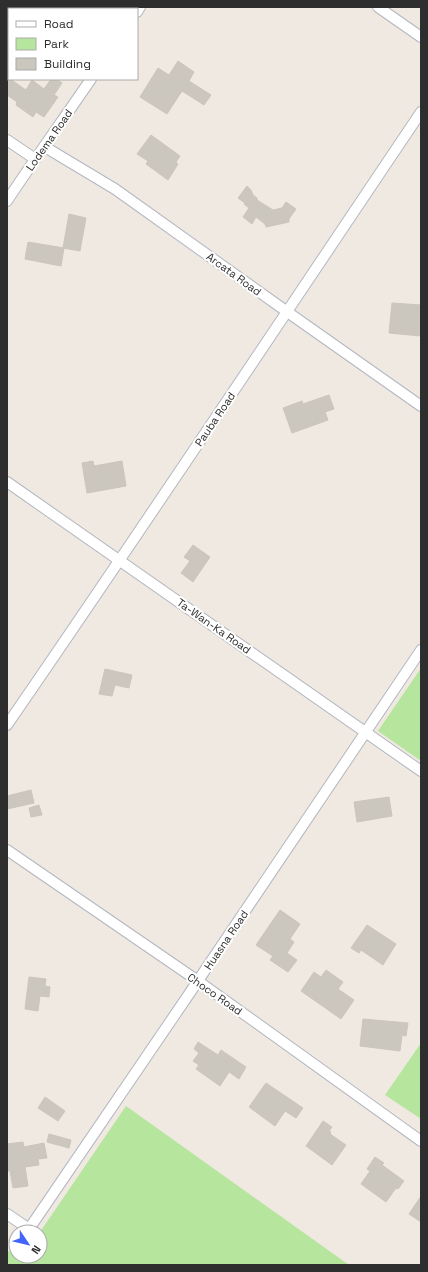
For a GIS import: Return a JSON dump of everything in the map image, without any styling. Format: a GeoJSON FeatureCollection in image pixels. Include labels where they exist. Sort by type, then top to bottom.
{"type":"FeatureCollection","features":[{"type":"Feature","properties":{"kind":"street"},"geometry":{"type":"LineString","coordinates":[[378,7],[421,37]]}},
{"type":"Feature","properties":{"kind":"street","name":"Lodema Road"},"geometry":{"type":"LineString","coordinates":[[7,201],[90,80]]}},
{"type":"Feature","properties":{"kind":"street","name":"Pauba Road"},"geometry":{"type":"LineString","coordinates":[[7,725],[120,560],[421,112]]}},
{"type":"Feature","properties":{"kind":"street"},"geometry":{"type":"LineString","coordinates":[[7,140],[35,159]]}},
{"type":"Feature","properties":{"kind":"street","name":"Arcata Road"},"geometry":{"type":"LineString","coordinates":[[45,147],[116,189],[421,406]]}},
{"type":"Feature","properties":{"kind":"street","name":"Ta-Wan-Ka Road"},"geometry":{"type":"LineString","coordinates":[[7,482],[421,771]]}},
{"type":"Feature","properties":{"kind":"street","name":"Huasna Road"},"geometry":{"type":"LineString","coordinates":[[7,1214],[29,1229],[421,650]]}},
{"type":"Feature","properties":{"kind":"street","name":"Choco Road"},"geometry":{"type":"LineString","coordinates":[[7,850],[198,981],[421,1141]]}},
{"type":"Feature","properties":{"kind":"green space"},"geometry":{"type":"Polygon","coordinates":[[[421,668],[421,761],[378,731],[421,668]]]}},
{"type":"Feature","properties":{"kind":"green space"},"geometry":{"type":"Polygon","coordinates":[[[421,1043],[421,1119],[385,1095],[421,1043]]]}},
{"type":"Feature","properties":{"kind":"green space"},"geometry":{"type":"Polygon","coordinates":[[[126,1106],[349,1265],[7,1265],[8,1252],[8,1264],[48,1264],[48,1224],[45,1224],[126,1106]]]}},
{"type":"Feature","properties":{"kind":"building"},"geometry":{"type":"Polygon","coordinates":[[[178,61],[194,72],[189,81],[211,95],[204,105],[182,91],[167,114],[140,97],[158,68],[169,75],[178,61]]]}},
{"type":"Feature","properties":{"kind":"building"},"geometry":{"type":"Polygon","coordinates":[[[7,77],[8,80],[11,80],[26,90],[32,80],[44,89],[50,80],[58,80],[62,83],[54,95],[58,97],[44,117],[36,112],[33,117],[16,105],[17,102],[7,95],[7,77]]]}},
{"type":"Feature","properties":{"kind":"building"},"geometry":{"type":"Polygon","coordinates":[[[151,135],[180,156],[176,162],[178,164],[168,180],[146,164],[148,161],[137,154],[151,135]]]}},
{"type":"Feature","properties":{"kind":"building"},"geometry":{"type":"Polygon","coordinates":[[[247,186],[257,200],[273,210],[282,208],[286,202],[296,209],[289,219],[289,222],[266,227],[265,224],[256,217],[252,224],[243,217],[249,208],[238,198],[247,186]]]}},
{"type":"Feature","properties":{"kind":"building"},"geometry":{"type":"Polygon","coordinates":[[[69,214],[86,218],[80,251],[63,248],[69,214]]]}},
{"type":"Feature","properties":{"kind":"building"},"geometry":{"type":"Polygon","coordinates":[[[28,242],[64,248],[61,266],[25,259],[28,242]]]}},
{"type":"Feature","properties":{"kind":"building"},"geometry":{"type":"Polygon","coordinates":[[[392,303],[421,305],[421,336],[389,333],[392,303]]]}},
{"type":"Feature","properties":{"kind":"building"},"geometry":{"type":"Polygon","coordinates":[[[329,395],[334,409],[325,412],[328,420],[292,433],[283,408],[302,401],[303,404],[329,395]]]}},
{"type":"Feature","properties":{"kind":"building"},"geometry":{"type":"Polygon","coordinates":[[[93,461],[94,466],[122,461],[126,486],[87,493],[82,463],[93,461]]]}},
{"type":"Feature","properties":{"kind":"building"},"geometry":{"type":"Polygon","coordinates":[[[193,545],[210,557],[193,582],[181,573],[190,561],[184,557],[193,545]]]}},
{"type":"Feature","properties":{"kind":"building"},"geometry":{"type":"Polygon","coordinates":[[[105,669],[132,675],[129,688],[115,685],[112,696],[99,694],[105,669]]]}},
{"type":"Feature","properties":{"kind":"building"},"geometry":{"type":"Polygon","coordinates":[[[31,790],[34,803],[7,809],[7,796],[31,790]]]}},
{"type":"Feature","properties":{"kind":"building"},"geometry":{"type":"Polygon","coordinates":[[[389,797],[392,816],[357,822],[354,802],[389,797]]]}},
{"type":"Feature","properties":{"kind":"building"},"geometry":{"type":"Polygon","coordinates":[[[39,805],[42,815],[31,817],[29,808],[39,805]]]}},
{"type":"Feature","properties":{"kind":"building"},"geometry":{"type":"Polygon","coordinates":[[[280,910],[300,924],[290,939],[294,942],[287,953],[297,960],[288,972],[270,960],[273,956],[256,945],[280,910]]]}},
{"type":"Feature","properties":{"kind":"building"},"geometry":{"type":"Polygon","coordinates":[[[367,925],[396,944],[383,965],[361,950],[359,953],[351,948],[367,925]]]}},
{"type":"Feature","properties":{"kind":"building"},"geometry":{"type":"Polygon","coordinates":[[[326,970],[343,982],[338,989],[354,1000],[341,1019],[301,991],[314,972],[321,977],[326,970]]]}},
{"type":"Feature","properties":{"kind":"building"},"geometry":{"type":"Polygon","coordinates":[[[29,977],[46,979],[45,986],[50,987],[49,997],[40,996],[38,1011],[25,1009],[29,977]]]}},
{"type":"Feature","properties":{"kind":"building"},"geometry":{"type":"Polygon","coordinates":[[[363,1019],[408,1023],[406,1036],[402,1035],[400,1051],[360,1046],[363,1019]]]}},
{"type":"Feature","properties":{"kind":"building"},"geometry":{"type":"Polygon","coordinates":[[[198,1042],[218,1055],[221,1050],[246,1067],[239,1079],[229,1072],[220,1086],[196,1069],[199,1065],[193,1061],[199,1053],[194,1049],[198,1042]]]}},
{"type":"Feature","properties":{"kind":"building"},"geometry":{"type":"Polygon","coordinates":[[[266,1083],[303,1108],[296,1118],[285,1111],[275,1126],[249,1107],[266,1083]]]}},
{"type":"Feature","properties":{"kind":"building"},"geometry":{"type":"Polygon","coordinates":[[[45,1097],[65,1111],[58,1121],[38,1108],[45,1097]]]}},
{"type":"Feature","properties":{"kind":"building"},"geometry":{"type":"Polygon","coordinates":[[[323,1121],[332,1127],[329,1131],[331,1132],[330,1134],[346,1145],[332,1165],[306,1146],[323,1121]]]}},
{"type":"Feature","properties":{"kind":"building"},"geometry":{"type":"Polygon","coordinates":[[[49,1134],[71,1140],[69,1148],[47,1142],[49,1134]]]}},
{"type":"Feature","properties":{"kind":"building"},"geometry":{"type":"Polygon","coordinates":[[[23,1142],[24,1147],[44,1143],[47,1158],[38,1159],[39,1165],[25,1167],[28,1186],[13,1188],[10,1171],[7,1171],[7,1144],[23,1142]]]}},
{"type":"Feature","properties":{"kind":"building"},"geometry":{"type":"Polygon","coordinates":[[[375,1157],[384,1163],[382,1165],[404,1181],[398,1189],[396,1188],[386,1202],[361,1184],[370,1171],[367,1169],[375,1157]]]}},
{"type":"Feature","properties":{"kind":"building"},"geometry":{"type":"Polygon","coordinates":[[[421,1196],[421,1222],[409,1214],[421,1196]]]}}]}
